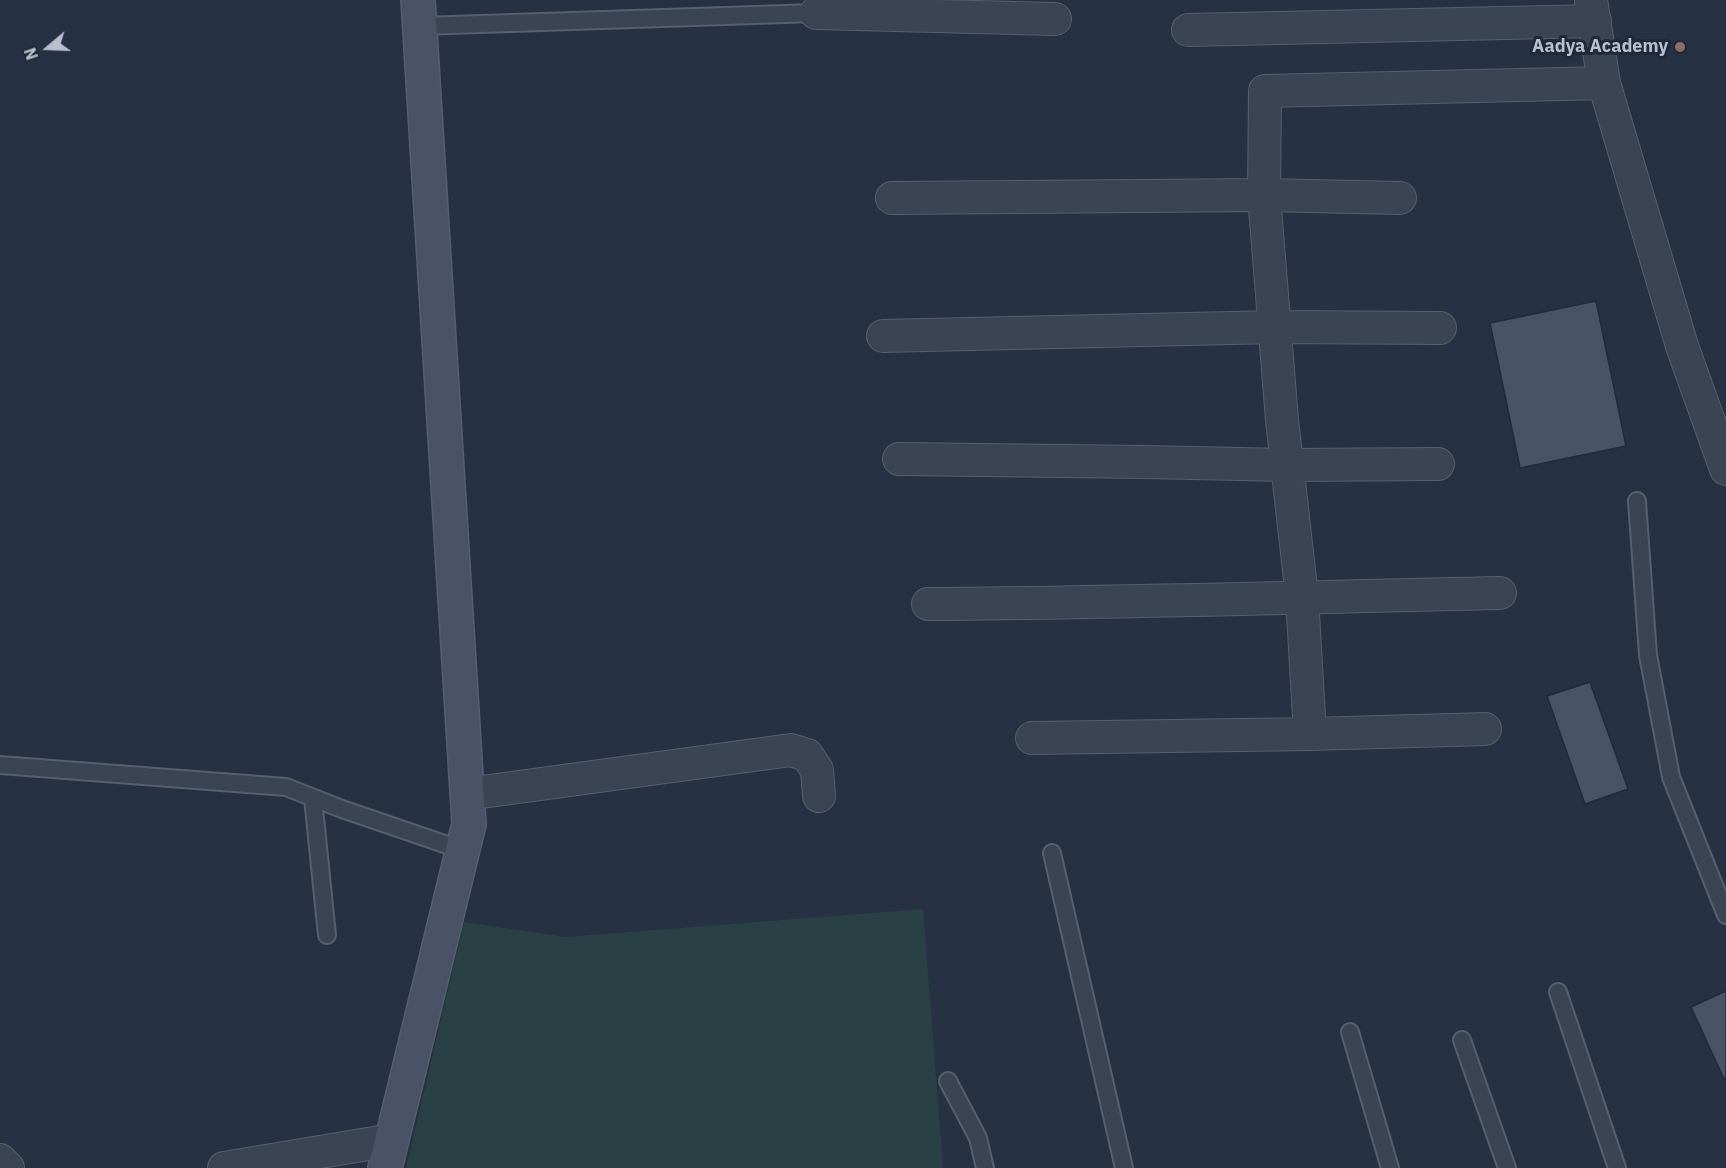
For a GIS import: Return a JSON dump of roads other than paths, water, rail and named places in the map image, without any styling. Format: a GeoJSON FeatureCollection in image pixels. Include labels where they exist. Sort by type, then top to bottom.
{"type":"FeatureCollection","features":[{"type":"Feature","properties":{"kind":"street"},"geometry":{"type":"LineString","coordinates":[[813,6],[1055,19]]}},
{"type":"Feature","properties":{"kind":"street"},"geometry":{"type":"LineString","coordinates":[[1188,30],[1593,11],[1604,83],[1682,346],[1726,469]]}},
{"type":"Feature","properties":{"kind":"street"},"geometry":{"type":"LineString","coordinates":[[224,1168],[388,1154],[469,824],[419,13]]}},
{"type":"Feature","properties":{"kind":"street"},"geometry":{"type":"LineString","coordinates":[[1310,734],[1302,597],[1287,465],[1264,195],[1265,91],[1604,83]]}},
{"type":"Feature","properties":{"kind":"street"},"geometry":{"type":"LineString","coordinates":[[892,198],[1264,195],[1400,198]]}},
{"type":"Feature","properties":{"kind":"street"},"geometry":{"type":"LineString","coordinates":[[883,336],[1275,327],[1440,328]]}},
{"type":"Feature","properties":{"kind":"street"},"geometry":{"type":"LineString","coordinates":[[899,459],[1287,465],[1438,464]]}},
{"type":"Feature","properties":{"kind":"street"},"geometry":{"type":"LineString","coordinates":[[928,604],[1104,603],[1500,593]]}},
{"type":"Feature","properties":{"kind":"street"},"geometry":{"type":"LineString","coordinates":[[1032,738],[1485,729]]}},
{"type":"Feature","properties":{"kind":"street"},"geometry":{"type":"LineString","coordinates":[[467,794],[791,750],[807,754],[817,770],[819,796]]}},
{"type":"Feature","properties":{"kind":"street"},"geometry":{"type":"LineString","coordinates":[[0,1160],[8,1168]]}},
{"type":"Feature","properties":{"kind":"lane"},"geometry":{"type":"LineString","coordinates":[[419,13],[813,6]]}},
{"type":"Feature","properties":{"kind":"lane"},"geometry":{"type":"LineString","coordinates":[[1637,501],[1648,655],[1671,777],[1726,915]]}},
{"type":"Feature","properties":{"kind":"lane"},"geometry":{"type":"LineString","coordinates":[[0,765],[286,787],[342,810],[462,850]]}},
{"type":"Feature","properties":{"kind":"lane"},"geometry":{"type":"LineString","coordinates":[[313,798],[327,935]]}},
{"type":"Feature","properties":{"kind":"lane"},"geometry":{"type":"LineString","coordinates":[[1052,853],[1124,1168]]}},
{"type":"Feature","properties":{"kind":"lane"},"geometry":{"type":"LineString","coordinates":[[1558,992],[1617,1168]]}},
{"type":"Feature","properties":{"kind":"lane"},"geometry":{"type":"LineString","coordinates":[[1350,1032],[1390,1168]]}},
{"type":"Feature","properties":{"kind":"lane"},"geometry":{"type":"LineString","coordinates":[[1462,1040],[1507,1168]]}},
{"type":"Feature","properties":{"kind":"lane"},"geometry":{"type":"LineString","coordinates":[[948,1081],[978,1138],[985,1168]]}},
{"type":"Feature","properties":{"kind":"place","name":"Aadya Academy"},"geometry":{"type":"Point","coordinates":[1680,47]}}]}
